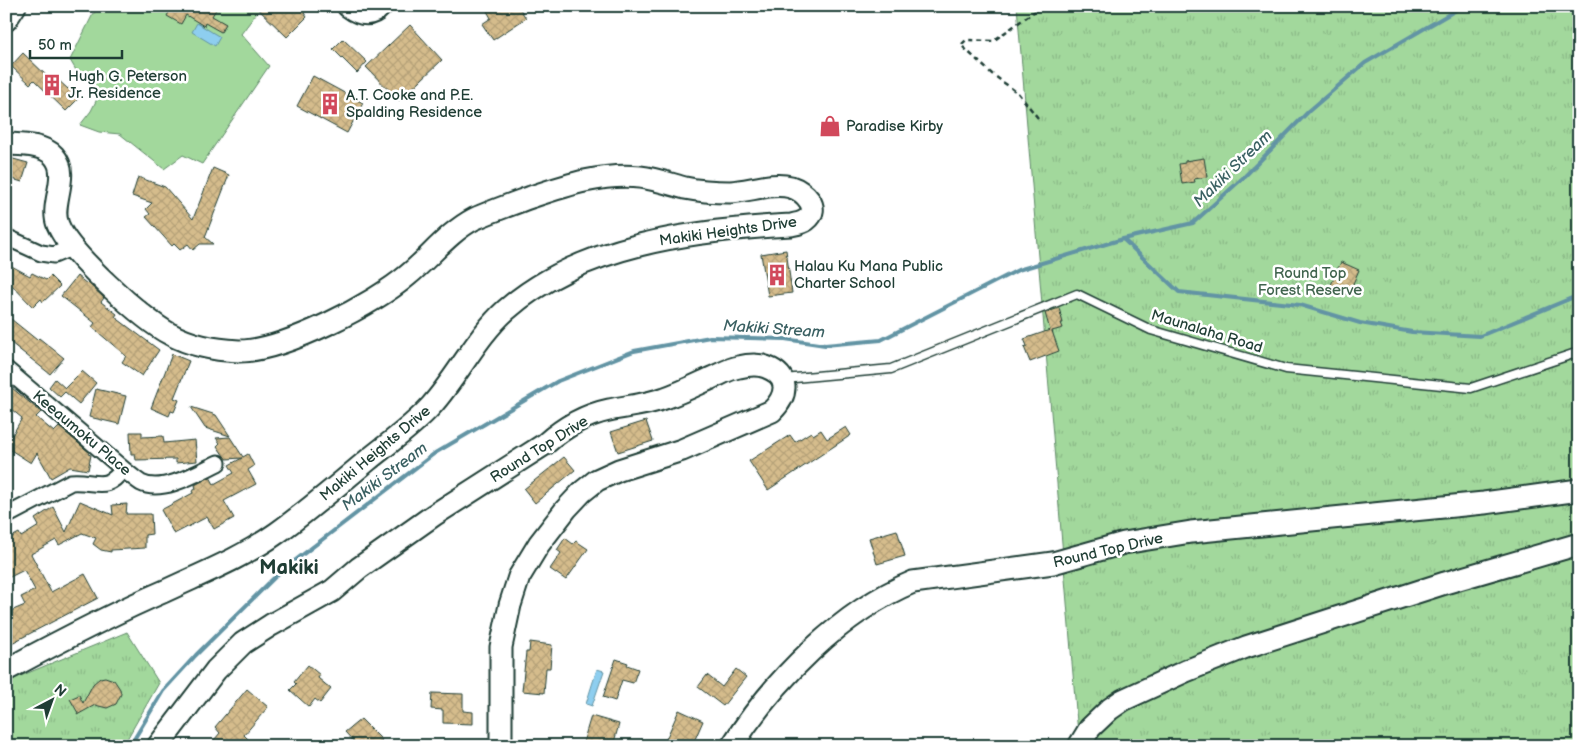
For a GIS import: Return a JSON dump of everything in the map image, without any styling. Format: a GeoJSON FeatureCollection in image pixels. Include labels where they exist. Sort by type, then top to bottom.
{"type":"FeatureCollection","features":[{"type":"Feature","properties":{"kind":"street"},"geometry":{"type":"LineString","coordinates":[[6,20],[15,6]]}},
{"type":"Feature","properties":{"kind":"street"},"geometry":{"type":"LineString","coordinates":[[348,6],[359,14],[369,14],[376,11],[380,6]]}},
{"type":"Feature","properties":{"kind":"street","name":"Makiki Heights Drive"},"geometry":{"type":"LineString","coordinates":[[6,144],[40,147],[54,156],[59,167],[60,176],[56,202],[57,224],[73,247],[97,274],[121,296],[165,331],[185,341],[240,351],[279,344],[349,313],[407,277],[427,256],[472,220],[574,183],[599,178],[625,176],[659,180],[688,189],[718,192],[734,192],[768,187],[791,187],[810,198],[812,209],[810,215],[801,222],[791,225],[725,230],[656,241],[591,260],[550,279],[506,310],[488,330],[431,406],[404,431],[276,534],[210,572],[164,591],[6,670]]}},
{"type":"Feature","properties":{"kind":"street"},"geometry":{"type":"LineString","coordinates":[[6,238],[40,253],[54,255],[73,247]]}},
{"type":"Feature","properties":{"kind":"street","name":"Round Top Drive"},"geometry":{"type":"LineString","coordinates":[[158,746],[216,670],[243,643],[332,591],[359,568],[434,515],[545,444],[566,428],[594,414],[665,398],[737,367],[755,365],[766,367],[783,380]]}},
{"type":"Feature","properties":{"kind":"street","name":"Keeaumoku Place"},"geometry":{"type":"LineString","coordinates":[[6,368],[122,469],[143,484],[154,486],[172,484],[191,477],[218,463]]}},
{"type":"Feature","properties":{"kind":"street"},"geometry":{"type":"LineString","coordinates":[[501,746],[500,684],[503,630],[519,577],[544,537],[566,509],[597,480],[619,470],[682,450],[772,411],[782,399],[785,391],[783,380]]}},
{"type":"Feature","properties":{"kind":"street"},"geometry":{"type":"LineString","coordinates":[[6,516],[72,482],[81,481],[107,484],[116,478],[122,469]]}},
{"type":"Feature","properties":{"kind":"street","name":"Round Top Drive"},"geometry":{"type":"LineString","coordinates":[[732,746],[747,722],[768,695],[804,657],[868,606],[891,591],[913,582],[977,575],[1053,563],[1124,543],[1191,532],[1484,503],[1579,490]]}},
{"type":"Feature","properties":{"kind":"street"},"geometry":{"type":"LineString","coordinates":[[1079,746],[1090,728],[1110,709],[1123,700],[1229,654],[1445,583],[1579,544]]}},
{"type":"Feature","properties":{"kind":"lane","name":"Maunalaha Road"},"geometry":{"type":"LineString","coordinates":[[783,380],[787,378],[891,369],[1077,294],[1151,330],[1286,369],[1471,388],[1579,352]]}},
{"type":"Feature","properties":{"kind":"path"},"geometry":{"type":"LineString","coordinates":[[1038,118],[1018,93],[992,74],[961,45],[966,40],[993,41],[1042,6]]}},
{"type":"Feature","properties":{"kind":"path"},"geometry":{"type":"LineString","coordinates":[[1579,65],[1575,69],[1579,70]]}},
{"type":"Feature","properties":{"kind":"green space"},"geometry":{"type":"Polygon","coordinates":[[[99,6],[262,6],[241,34],[269,66],[202,164],[183,155],[164,169],[120,134],[99,132],[80,125],[91,111],[100,93],[77,72],[70,60],[99,6]]]}},
{"type":"Feature","properties":{"kind":"green space","name":"Round Top Forest Reserve"},"geometry":{"type":"Polygon","coordinates":[[[1017,6],[1579,6],[1579,746],[1079,746],[1017,6]]]}},
{"type":"Feature","properties":{"kind":"green space"},"geometry":{"type":"Polygon","coordinates":[[[127,632],[159,683],[123,746],[6,746],[6,682],[127,632]]]}},
{"type":"Feature","properties":{"kind":"water"},"geometry":{"type":"Polygon","coordinates":[[[197,23],[220,37],[215,46],[192,32],[197,23]]]}},
{"type":"Feature","properties":{"kind":"water"},"geometry":{"type":"Polygon","coordinates":[[[597,669],[604,671],[592,706],[586,704],[597,669]]]}},
{"type":"Feature","properties":{"kind":"building"},"geometry":{"type":"Polygon","coordinates":[[[170,6],[218,6],[212,16],[226,24],[221,32],[205,23],[204,26],[186,15],[181,24],[167,16],[172,7],[170,6]]]}},
{"type":"Feature","properties":{"kind":"building"},"geometry":{"type":"Polygon","coordinates":[[[255,6],[311,6],[304,13],[307,17],[287,37],[255,6]]]}},
{"type":"Feature","properties":{"kind":"building"},"geometry":{"type":"Polygon","coordinates":[[[494,6],[518,6],[526,18],[493,40],[482,24],[491,18],[487,11],[494,6]]]}},
{"type":"Feature","properties":{"kind":"building"},"geometry":{"type":"Polygon","coordinates":[[[410,25],[442,60],[399,101],[366,67],[410,25]]]}},
{"type":"Feature","properties":{"kind":"building"},"geometry":{"type":"Polygon","coordinates":[[[343,39],[367,62],[357,73],[333,49],[343,39]]]}},
{"type":"Feature","properties":{"kind":"building","name":"Hugh G. Peterson Jr. Residence"},"geometry":{"type":"Polygon","coordinates":[[[23,53],[51,80],[55,77],[68,89],[70,87],[80,97],[66,111],[34,80],[30,84],[11,66],[23,53]]]}},
{"type":"Feature","properties":{"kind":"building","name":"A.T. Cooke and P.E. Spalding Residence"},"geometry":{"type":"Polygon","coordinates":[[[313,76],[363,103],[347,133],[297,106],[313,76]]]}},
{"type":"Feature","properties":{"kind":"building"},"geometry":{"type":"Polygon","coordinates":[[[6,157],[28,163],[22,182],[6,177],[6,157]]]}},
{"type":"Feature","properties":{"kind":"building"},"geometry":{"type":"Polygon","coordinates":[[[1204,158],[1207,177],[1194,179],[1195,182],[1182,184],[1179,164],[1185,163],[1185,161],[1204,158]]]}},
{"type":"Feature","properties":{"kind":"building"},"geometry":{"type":"Polygon","coordinates":[[[213,168],[229,175],[205,237],[213,244],[200,244],[193,250],[188,244],[180,250],[174,244],[172,246],[146,217],[150,214],[146,209],[152,203],[132,196],[138,177],[165,187],[193,219],[213,168]]]}},
{"type":"Feature","properties":{"kind":"building","name":"Halau Ku Mana Public Charter School"},"geometry":{"type":"Polygon","coordinates":[[[786,250],[792,293],[768,296],[761,254],[786,250]]]}},
{"type":"Feature","properties":{"kind":"building"},"geometry":{"type":"Polygon","coordinates":[[[1341,262],[1359,270],[1348,295],[1330,287],[1341,262]]]}},
{"type":"Feature","properties":{"kind":"building"},"geometry":{"type":"Polygon","coordinates":[[[6,263],[30,276],[32,273],[46,280],[50,276],[60,286],[43,302],[41,299],[33,307],[6,279],[6,263]]]}},
{"type":"Feature","properties":{"kind":"building"},"geometry":{"type":"Polygon","coordinates":[[[77,276],[88,283],[104,298],[101,302],[117,314],[115,317],[159,350],[142,376],[122,362],[126,356],[92,327],[95,323],[61,296],[77,276]]]}},
{"type":"Feature","properties":{"kind":"building"},"geometry":{"type":"Polygon","coordinates":[[[1059,308],[1063,328],[1052,331],[1059,351],[1030,362],[1024,347],[1027,346],[1024,339],[1050,330],[1045,313],[1059,308]]]}},
{"type":"Feature","properties":{"kind":"building"},"geometry":{"type":"Polygon","coordinates":[[[6,315],[37,340],[39,338],[64,358],[50,374],[6,339],[6,315]]]}},
{"type":"Feature","properties":{"kind":"building"},"geometry":{"type":"Polygon","coordinates":[[[172,354],[189,361],[174,398],[179,400],[174,412],[171,411],[169,416],[151,408],[172,354]]]}},
{"type":"Feature","properties":{"kind":"building"},"geometry":{"type":"Polygon","coordinates":[[[82,371],[96,383],[79,404],[65,392],[60,397],[49,387],[55,379],[65,388],[82,371]]]}},
{"type":"Feature","properties":{"kind":"building"},"geometry":{"type":"Polygon","coordinates":[[[6,383],[41,412],[36,417],[54,432],[59,427],[89,452],[88,454],[91,455],[88,470],[70,467],[51,478],[37,453],[31,463],[6,447],[6,436],[10,439],[22,418],[6,405],[6,383]]]}},
{"type":"Feature","properties":{"kind":"building"},"geometry":{"type":"Polygon","coordinates":[[[96,389],[126,396],[119,424],[89,417],[96,389]]]}},
{"type":"Feature","properties":{"kind":"building"},"geometry":{"type":"Polygon","coordinates":[[[191,407],[216,415],[230,436],[205,428],[191,407]]]}},
{"type":"Feature","properties":{"kind":"building"},"geometry":{"type":"Polygon","coordinates":[[[646,421],[653,441],[618,452],[611,432],[646,421]]]}},
{"type":"Feature","properties":{"kind":"building"},"geometry":{"type":"Polygon","coordinates":[[[846,427],[851,435],[768,490],[749,461],[790,435],[795,442],[811,432],[813,435],[821,430],[827,439],[846,427]]]}},
{"type":"Feature","properties":{"kind":"building"},"geometry":{"type":"Polygon","coordinates":[[[130,432],[142,432],[142,437],[163,436],[164,443],[195,440],[197,461],[176,463],[176,459],[136,460],[135,454],[131,454],[130,432]]]}},
{"type":"Feature","properties":{"kind":"building"},"geometry":{"type":"Polygon","coordinates":[[[230,437],[243,457],[248,454],[254,466],[248,470],[256,484],[224,501],[234,518],[214,529],[207,517],[174,534],[161,510],[193,493],[192,491],[196,489],[195,485],[210,477],[214,484],[234,473],[229,465],[242,458],[226,459],[217,446],[220,443],[216,438],[230,437]]]}},
{"type":"Feature","properties":{"kind":"building"},"geometry":{"type":"Polygon","coordinates":[[[564,457],[575,470],[535,503],[524,489],[564,457]]]}},
{"type":"Feature","properties":{"kind":"building"},"geometry":{"type":"Polygon","coordinates":[[[80,501],[113,515],[112,505],[127,504],[126,514],[151,514],[152,534],[145,535],[145,548],[111,550],[111,552],[101,550],[93,544],[96,538],[82,533],[59,545],[56,540],[31,554],[51,592],[85,574],[98,598],[6,646],[6,613],[25,605],[21,597],[35,590],[24,570],[6,579],[6,540],[19,533],[21,537],[39,526],[35,519],[53,507],[66,532],[80,501]]]}},
{"type":"Feature","properties":{"kind":"building"},"geometry":{"type":"Polygon","coordinates":[[[897,530],[905,556],[877,564],[869,538],[897,530]]]}},
{"type":"Feature","properties":{"kind":"building"},"geometry":{"type":"Polygon","coordinates":[[[565,538],[573,544],[576,541],[588,549],[566,580],[550,569],[561,553],[557,550],[565,538]]]}},
{"type":"Feature","properties":{"kind":"building"},"geometry":{"type":"Polygon","coordinates":[[[530,642],[552,645],[550,668],[546,668],[544,693],[522,691],[526,652],[529,652],[530,642]]]}},
{"type":"Feature","properties":{"kind":"building"},"geometry":{"type":"Polygon","coordinates":[[[616,659],[638,669],[633,683],[622,680],[615,701],[603,697],[616,659]]]}},
{"type":"Feature","properties":{"kind":"building"},"geometry":{"type":"Polygon","coordinates":[[[308,665],[320,675],[318,678],[331,689],[320,703],[315,699],[309,707],[290,690],[308,665]]]}},
{"type":"Feature","properties":{"kind":"building"},"geometry":{"type":"Polygon","coordinates":[[[736,669],[746,677],[723,706],[698,687],[707,675],[722,687],[736,669]]]}},
{"type":"Feature","properties":{"kind":"building"},"geometry":{"type":"Polygon","coordinates":[[[105,677],[114,680],[120,689],[121,694],[116,704],[107,708],[95,705],[77,715],[78,713],[70,699],[79,695],[83,703],[93,684],[100,678],[105,677]]]}},
{"type":"Feature","properties":{"kind":"building"},"geometry":{"type":"Polygon","coordinates":[[[247,689],[268,707],[244,735],[248,739],[242,746],[209,746],[220,733],[215,727],[247,689]]]}},
{"type":"Feature","properties":{"kind":"building"},"geometry":{"type":"Polygon","coordinates":[[[432,693],[463,694],[463,711],[473,712],[473,724],[443,723],[443,710],[431,709],[432,693]]]}},
{"type":"Feature","properties":{"kind":"building"},"geometry":{"type":"Polygon","coordinates":[[[679,710],[703,721],[692,746],[663,746],[679,710]]]}},
{"type":"Feature","properties":{"kind":"building"},"geometry":{"type":"Polygon","coordinates":[[[591,716],[619,724],[613,746],[582,746],[591,716]]]}},
{"type":"Feature","properties":{"kind":"building"},"geometry":{"type":"Polygon","coordinates":[[[361,719],[382,740],[376,746],[358,746],[345,732],[361,719]]]}},
{"type":"Feature","properties":{"kind":"waterway","name":"Makiki Stream"},"geometry":{"type":"LineString","coordinates":[[130,746],[163,691],[196,655],[280,572],[435,453],[558,381],[634,351],[710,337],[785,339],[825,345],[881,340],[1018,270],[1123,239],[1193,223],[1245,176],[1309,111],[1365,63],[1463,6]]}},
{"type":"Feature","properties":{"kind":"waterway"},"geometry":{"type":"LineString","coordinates":[[1123,239],[1179,292],[1300,305],[1360,323],[1412,332],[1480,336],[1579,295]]}},
{"type":"Feature","properties":{"kind":"place","name":"Hugh G. Peterson Jr. Residence"},"geometry":{"type":"Point","coordinates":[52,85]}},
{"type":"Feature","properties":{"kind":"place","name":"A.T. Cooke and P.E. Spalding Residence"},"geometry":{"type":"Point","coordinates":[330,104]}},
{"type":"Feature","properties":{"kind":"place","name":"Paradise Kirby"},"geometry":{"type":"Point","coordinates":[830,126]}},
{"type":"Feature","properties":{"kind":"place","name":"Halau Ku Mana Public Charter School"},"geometry":{"type":"Point","coordinates":[777,275]}},
{"type":"Feature","properties":{"kind":"district","name":"Makiki"},"geometry":{"type":"Point","coordinates":[289,567]}}]}
